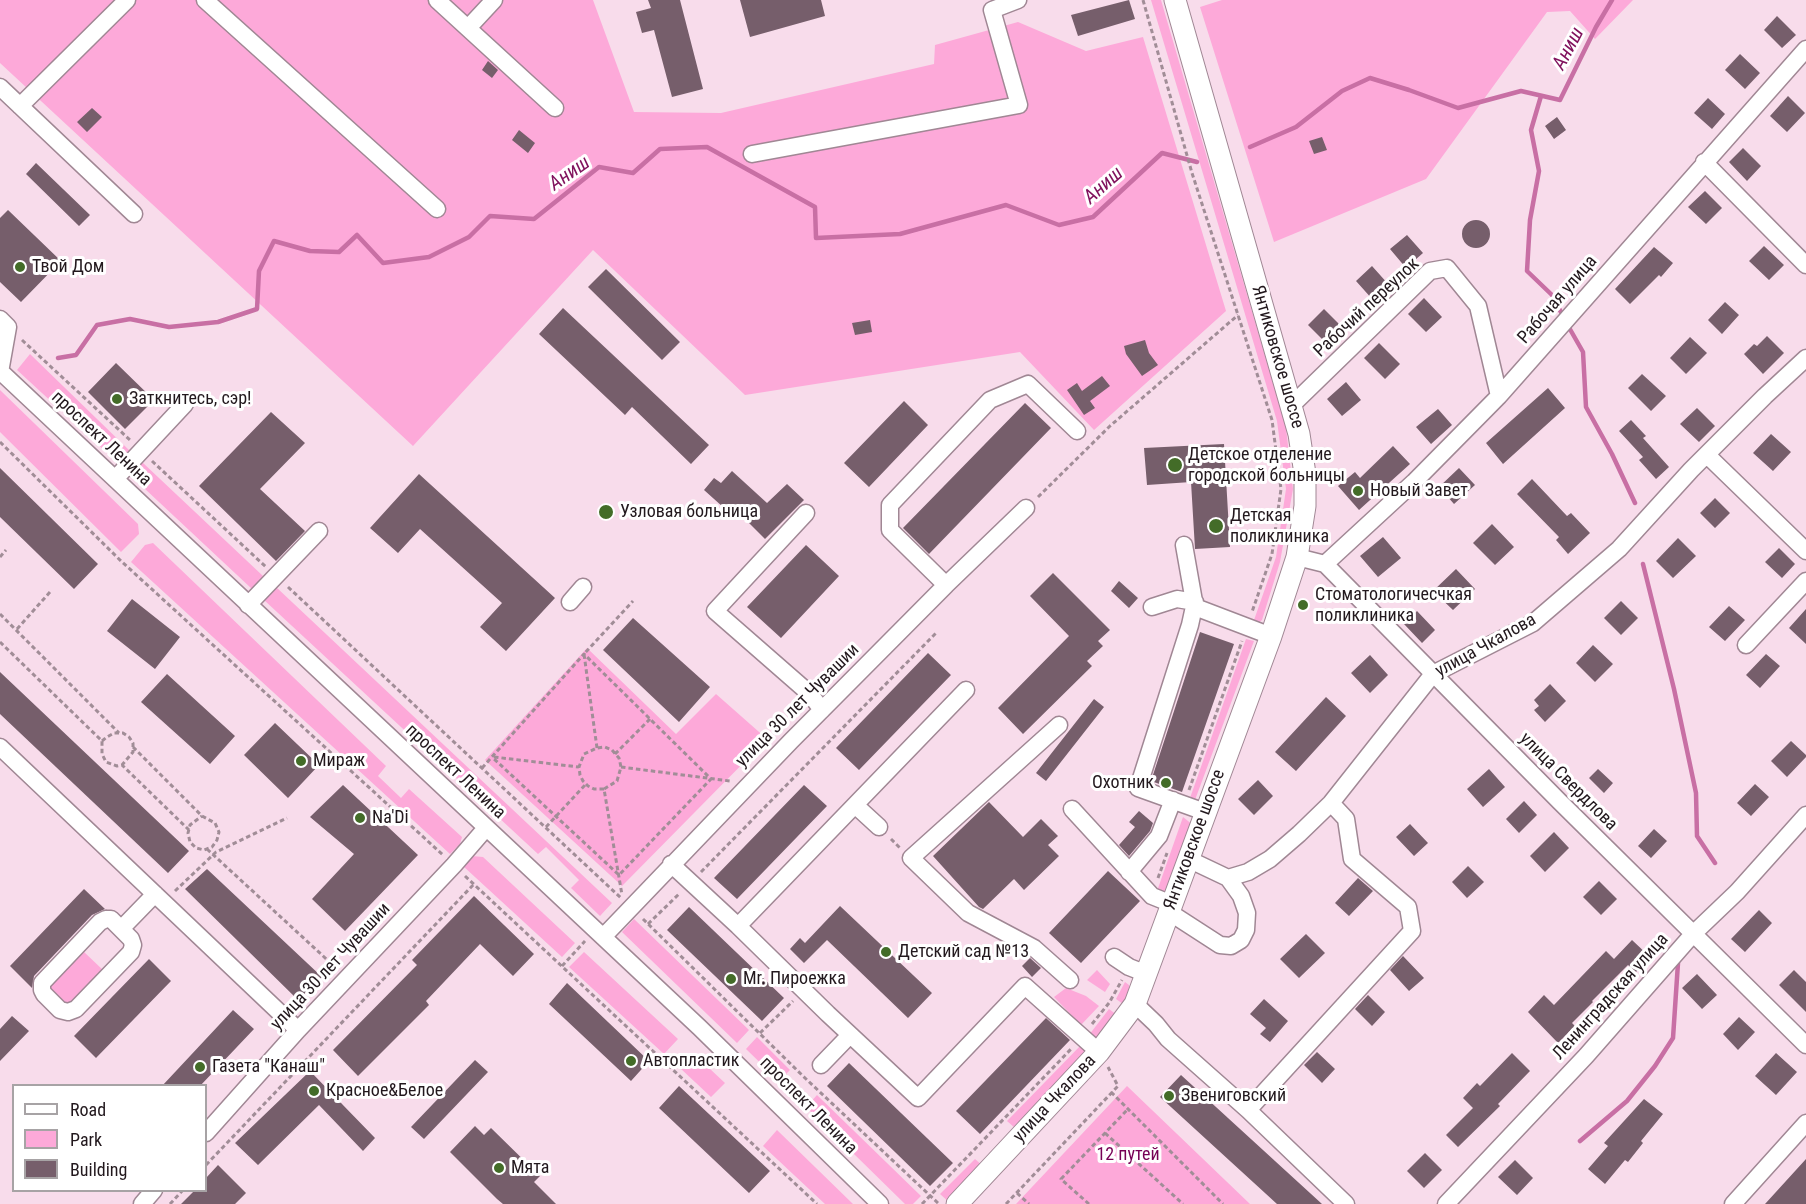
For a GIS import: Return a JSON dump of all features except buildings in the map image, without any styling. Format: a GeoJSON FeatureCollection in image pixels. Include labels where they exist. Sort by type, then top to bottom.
{"type":"FeatureCollection","features":[{"type":"Feature","properties":{"kind":"main road","name":"Янтиковское шоссе"},"geometry":{"type":"LineString","coordinates":[[1138,983],[1164,904],[1188,860],[1270,636],[1297,557],[1305,506],[1305,474],[1299,434],[1175,0]]}},
{"type":"Feature","properties":{"kind":"main road","name":"улица Чкалова"},"geometry":{"type":"LineString","coordinates":[[957,1204],[1099,1052],[1138,983]]}},
{"type":"Feature","properties":{"kind":"street"},"geometry":{"type":"LineString","coordinates":[[20,106],[127,0]]}},
{"type":"Feature","properties":{"kind":"street"},"geometry":{"type":"LineString","coordinates":[[205,0],[437,209]]}},
{"type":"Feature","properties":{"kind":"street"},"geometry":{"type":"LineString","coordinates":[[437,0],[555,108]]}},
{"type":"Feature","properties":{"kind":"street"},"geometry":{"type":"LineString","coordinates":[[468,28],[494,0]]}},
{"type":"Feature","properties":{"kind":"street"},"geometry":{"type":"LineString","coordinates":[[752,154],[1019,105],[992,10],[1018,0]]}},
{"type":"Feature","properties":{"kind":"street","name":"Рабочая улица"},"geometry":{"type":"LineString","coordinates":[[1325,564],[1414,482],[1499,396],[1806,49]]}},
{"type":"Feature","properties":{"kind":"street"},"geometry":{"type":"LineString","coordinates":[[0,87],[134,214]]}},
{"type":"Feature","properties":{"kind":"street"},"geometry":{"type":"LineString","coordinates":[[1704,162],[1806,265]]}},
{"type":"Feature","properties":{"kind":"street","name":"Рабочий переулок"},"geometry":{"type":"LineString","coordinates":[[1291,406],[1430,271],[1447,268],[1478,306],[1499,396]]}},
{"type":"Feature","properties":{"kind":"street"},"geometry":{"type":"LineString","coordinates":[[0,371],[4,323]]}},
{"type":"Feature","properties":{"kind":"street","name":"улица Чкалова"},"geometry":{"type":"LineString","coordinates":[[1228,878],[1248,872],[1270,859],[1331,803],[1433,674],[1533,623],[1619,549],[1707,455],[1806,358]]}},
{"type":"Feature","properties":{"kind":"street","name":"проспект Ленина"},"geometry":{"type":"LineString","coordinates":[[0,371],[699,1027],[880,1204]]}},
{"type":"Feature","properties":{"kind":"street"},"geometry":{"type":"LineString","coordinates":[[946,585],[890,530],[890,505],[990,400],[1028,384],[1077,431]]}},
{"type":"Feature","properties":{"kind":"street"},"geometry":{"type":"LineString","coordinates":[[115,479],[185,404]]}},
{"type":"Feature","properties":{"kind":"street"},"geometry":{"type":"LineString","coordinates":[[1707,455],[1806,551]]}},
{"type":"Feature","properties":{"kind":"street","name":"улица 30 лет Чувашии"},"geometry":{"type":"LineString","coordinates":[[603,937],[744,788],[1026,508]]}},
{"type":"Feature","properties":{"kind":"street"},"geometry":{"type":"LineString","coordinates":[[806,513],[715,611],[810,694],[822,710]]}},
{"type":"Feature","properties":{"kind":"street"},"geometry":{"type":"LineString","coordinates":[[248,605],[319,531]]}},
{"type":"Feature","properties":{"kind":"street"},"geometry":{"type":"LineString","coordinates":[[1184,545],[1195,607],[1270,636]]}},
{"type":"Feature","properties":{"kind":"street"},"geometry":{"type":"LineString","coordinates":[[1297,557],[1325,564]]}},
{"type":"Feature","properties":{"kind":"street","name":"улица Свердлова"},"geometry":{"type":"LineString","coordinates":[[1325,564],[1806,1045]]}},
{"type":"Feature","properties":{"kind":"street"},"geometry":{"type":"LineString","coordinates":[[1746,645],[1806,581]]}},
{"type":"Feature","properties":{"kind":"street"},"geometry":{"type":"LineString","coordinates":[[570,602],[583,587]]}},
{"type":"Feature","properties":{"kind":"street"},"geometry":{"type":"LineString","coordinates":[[1152,608],[1177,599],[1195,602]]}},
{"type":"Feature","properties":{"kind":"street"},"geometry":{"type":"LineString","coordinates":[[1195,602],[1190,625],[1138,788],[1205,812]]}},
{"type":"Feature","properties":{"kind":"street"},"geometry":{"type":"LineString","coordinates":[[738,926],[966,690]]}},
{"type":"Feature","properties":{"kind":"street"},"geometry":{"type":"LineString","coordinates":[[1059,725],[911,858],[968,913],[1034,948],[1070,980]]}},
{"type":"Feature","properties":{"kind":"street"},"geometry":{"type":"LineString","coordinates":[[0,747],[162,895],[298,1030]]}},
{"type":"Feature","properties":{"kind":"street"},"geometry":{"type":"LineString","coordinates":[[1129,872],[1159,836],[1178,802]]}},
{"type":"Feature","properties":{"kind":"street"},"geometry":{"type":"LineString","coordinates":[[1248,1110],[1412,931],[1408,907],[1352,859],[1346,819],[1331,803]]}},
{"type":"Feature","properties":{"kind":"street"},"geometry":{"type":"LineString","coordinates":[[855,805],[879,827]]}},
{"type":"Feature","properties":{"kind":"street"},"geometry":{"type":"LineString","coordinates":[[1072,808],[1129,872],[1164,904],[1220,945],[1231,946],[1241,940],[1246,930],[1247,913],[1241,896],[1228,878],[1188,860]]}},
{"type":"Feature","properties":{"kind":"street","name":"Ленинградская улица"},"geometry":{"type":"LineString","coordinates":[[1446,1204],[1586,1056],[1693,934],[1737,892],[1806,815]]}},
{"type":"Feature","properties":{"kind":"street","name":"улица 30 лет Чувашии"},"geometry":{"type":"LineString","coordinates":[[207,1132],[298,1030],[486,828]]}},
{"type":"Feature","properties":{"kind":"street"},"geometry":{"type":"LineString","coordinates":[[671,864],[918,1098],[1025,986],[1099,1052]]}},
{"type":"Feature","properties":{"kind":"street"},"geometry":{"type":"LineString","coordinates":[[121,929],[162,895]]}},
{"type":"Feature","properties":{"kind":"street"},"geometry":{"type":"LineString","coordinates":[[103,919],[111,919],[121,929],[133,943],[131,952],[76,1009],[68,1012],[60,1010],[42,990],[44,979],[103,919]]}},
{"type":"Feature","properties":{"kind":"street"},"geometry":{"type":"LineString","coordinates":[[1114,957],[1138,983],[1156,1023],[1168,1039],[1248,1110],[1346,1204]]}},
{"type":"Feature","properties":{"kind":"street"},"geometry":{"type":"LineString","coordinates":[[821,1065],[850,1035]]}},
{"type":"Feature","properties":{"kind":"street"},"geometry":{"type":"LineString","coordinates":[[1732,1204],[1806,1123]]}},
{"type":"Feature","properties":{"kind":"street"},"geometry":{"type":"LineString","coordinates":[[141,1204],[153,1192]]}},
{"type":"Feature","properties":{"kind":"path"},"geometry":{"type":"LineString","coordinates":[[1143,0],[1192,173],[1272,420],[1281,489],[1272,554],[1246,628],[1178,802]]}},
{"type":"Feature","properties":{"kind":"path"},"geometry":{"type":"LineString","coordinates":[[1026,508],[1110,426],[1238,315]]}},
{"type":"Feature","properties":{"kind":"path"},"geometry":{"type":"LineString","coordinates":[[4,323],[623,900],[604,789]]}},
{"type":"Feature","properties":{"kind":"path"},"geometry":{"type":"LineString","coordinates":[[0,442],[121,561],[454,865],[817,1204]]}},
{"type":"Feature","properties":{"kind":"path"},"geometry":{"type":"LineString","coordinates":[[0,556],[6,550]]}},
{"type":"Feature","properties":{"kind":"path"},"geometry":{"type":"LineString","coordinates":[[16,629],[50,592]]}},
{"type":"Feature","properties":{"kind":"path"},"geometry":{"type":"LineString","coordinates":[[482,768],[633,601]]}},
{"type":"Feature","properties":{"kind":"path"},"geometry":{"type":"LineString","coordinates":[[0,614],[119,733]]}},
{"type":"Feature","properties":{"kind":"path"},"geometry":{"type":"LineString","coordinates":[[648,924],[936,633]]}},
{"type":"Feature","properties":{"kind":"path"},"geometry":{"type":"LineString","coordinates":[[0,642],[102,741]]}},
{"type":"Feature","properties":{"kind":"path"},"geometry":{"type":"LineString","coordinates":[[584,654],[711,779]]}},
{"type":"Feature","properties":{"kind":"path"},"geometry":{"type":"LineString","coordinates":[[584,654],[597,748]]}},
{"type":"Feature","properties":{"kind":"path"},"geometry":{"type":"LineString","coordinates":[[615,754],[651,719]]}},
{"type":"Feature","properties":{"kind":"path"},"geometry":{"type":"LineString","coordinates":[[133,747],[130,756],[122,765],[117,766],[106,762],[102,754],[102,741],[106,736],[123,733],[129,737],[133,747],[202,816],[215,823],[219,832],[217,840],[212,847],[204,850],[196,848],[190,842],[189,830],[190,825],[202,816]]}},
{"type":"Feature","properties":{"kind":"path"},"geometry":{"type":"LineString","coordinates":[[605,747],[615,754],[619,758],[621,767],[617,781],[604,789],[594,789],[586,784],[580,775],[579,766],[584,754],[605,747]]}},
{"type":"Feature","properties":{"kind":"path"},"geometry":{"type":"LineString","coordinates":[[492,757],[579,766]]}},
{"type":"Feature","properties":{"kind":"path"},"geometry":{"type":"LineString","coordinates":[[492,757],[619,875]]}},
{"type":"Feature","properties":{"kind":"path"},"geometry":{"type":"LineString","coordinates":[[122,765],[189,830]]}},
{"type":"Feature","properties":{"kind":"path"},"geometry":{"type":"LineString","coordinates":[[621,767],[738,782]]}},
{"type":"Feature","properties":{"kind":"path"},"geometry":{"type":"LineString","coordinates":[[619,875],[711,779]]}},
{"type":"Feature","properties":{"kind":"path"},"geometry":{"type":"LineString","coordinates":[[546,827],[586,784]]}},
{"type":"Feature","properties":{"kind":"path"},"geometry":{"type":"LineString","coordinates":[[162,895],[213,855],[287,818]]}},
{"type":"Feature","properties":{"kind":"path"},"geometry":{"type":"LineString","coordinates":[[879,827],[911,858]]}},
{"type":"Feature","properties":{"kind":"path"},"geometry":{"type":"LineString","coordinates":[[1164,904],[1170,845]]}},
{"type":"Feature","properties":{"kind":"path"},"geometry":{"type":"LineString","coordinates":[[207,849],[347,978]]}},
{"type":"Feature","properties":{"kind":"path"},"geometry":{"type":"LineString","coordinates":[[207,1164],[474,884]]}},
{"type":"Feature","properties":{"kind":"path"},"geometry":{"type":"LineString","coordinates":[[631,907],[939,1204]]}},
{"type":"Feature","properties":{"kind":"path"},"geometry":{"type":"LineString","coordinates":[[921,1204],[1082,1038],[1109,1003],[1138,983]]}},
{"type":"Feature","properties":{"kind":"path"},"geometry":{"type":"LineString","coordinates":[[760,1033],[803,990]]}},
{"type":"Feature","properties":{"kind":"path"},"geometry":{"type":"LineString","coordinates":[[1006,1204],[1118,1086],[1099,1052]]}},
{"type":"Feature","properties":{"kind":"path"},"geometry":{"type":"LineString","coordinates":[[1112,1092],[1223,1204]]}},
{"type":"Feature","properties":{"kind":"path"},"geometry":{"type":"LineString","coordinates":[[1089,1204],[1061,1179],[1128,1108]]}},
{"type":"Feature","properties":{"kind":"path"},"geometry":{"type":"LineString","coordinates":[[1105,1133],[1183,1204]]}},
{"type":"Feature","properties":{"kind":"path"},"geometry":{"type":"LineString","coordinates":[[171,1204],[182,1192]]}},
{"type":"Feature","properties":{"kind":"path"},"geometry":{"type":"LineString","coordinates":[[1016,1193],[1029,1204]]}},
{"type":"Feature","properties":{"kind":"green space"},"geometry":{"type":"Polygon","coordinates":[[[0,0],[593,0],[634,112],[721,113],[934,64],[935,45],[1018,22],[1086,51],[1143,37],[1226,311],[1094,430],[1020,352],[745,395],[593,250],[413,446],[0,63],[0,0]]]}},
{"type":"Feature","properties":{"kind":"green space"},"geometry":{"type":"Polygon","coordinates":[[[1151,0],[1161,0],[1286,428],[1293,489],[1280,562],[1262,620],[1257,624],[1253,623],[1276,557],[1286,489],[1277,421],[1151,0]]]}},
{"type":"Feature","properties":{"kind":"green space"},"geometry":{"type":"Polygon","coordinates":[[[1222,0],[1633,0],[1595,39],[1570,11],[1547,12],[1426,179],[1274,242],[1200,7],[1222,0]]]}},
{"type":"Feature","properties":{"kind":"green space"},"geometry":{"type":"Polygon","coordinates":[[[30,354],[130,451],[119,464],[17,370],[30,354]]]}},
{"type":"Feature","properties":{"kind":"green space"},"geometry":{"type":"Polygon","coordinates":[[[0,390],[138,524],[139,534],[121,552],[0,432],[0,390]]]}},
{"type":"Feature","properties":{"kind":"green space"},"geometry":{"type":"Polygon","coordinates":[[[142,462],[263,576],[252,589],[129,474],[142,462]]]}},
{"type":"Feature","properties":{"kind":"green space"},"geometry":{"type":"Polygon","coordinates":[[[153,543],[386,766],[378,776],[401,798],[409,789],[462,837],[460,844],[450,854],[131,562],[145,545],[153,543]]]}},
{"type":"Feature","properties":{"kind":"green space"},"geometry":{"type":"Polygon","coordinates":[[[276,587],[612,903],[600,916],[571,888],[579,880],[546,847],[538,854],[264,600],[276,587]]]}},
{"type":"Feature","properties":{"kind":"green space"},"geometry":{"type":"Polygon","coordinates":[[[1246,639],[1254,641],[1195,800],[1190,798],[1246,639]]]}},
{"type":"Feature","properties":{"kind":"green space"},"geometry":{"type":"Polygon","coordinates":[[[587,648],[676,734],[716,694],[767,739],[622,886],[485,760],[587,648]]]}},
{"type":"Feature","properties":{"kind":"green space"},"geometry":{"type":"Polygon","coordinates":[[[1183,817],[1193,825],[1165,895],[1156,894],[1183,817]]]}},
{"type":"Feature","properties":{"kind":"green space"},"geometry":{"type":"Polygon","coordinates":[[[472,856],[483,857],[575,943],[562,957],[463,866],[472,856]]]}},
{"type":"Feature","properties":{"kind":"green space"},"geometry":{"type":"Polygon","coordinates":[[[634,919],[749,1030],[737,1043],[622,932],[634,919]]]}},
{"type":"Feature","properties":{"kind":"green space"},"geometry":{"type":"Polygon","coordinates":[[[83,951],[104,971],[68,1006],[50,995],[50,985],[83,951]]]}},
{"type":"Feature","properties":{"kind":"green space"},"geometry":{"type":"Polygon","coordinates":[[[584,952],[678,1039],[664,1054],[569,967],[584,952]]]}},
{"type":"Feature","properties":{"kind":"green space"},"geometry":{"type":"Polygon","coordinates":[[[1097,970],[1110,984],[1105,992],[1087,980],[1097,970]]]}},
{"type":"Feature","properties":{"kind":"green space"},"geometry":{"type":"Polygon","coordinates":[[[1125,982],[1129,985],[1129,991],[1123,1004],[1116,999],[1125,982]]]}},
{"type":"Feature","properties":{"kind":"green space"},"geometry":{"type":"Polygon","coordinates":[[[1066,988],[1086,996],[1099,1006],[1081,1025],[1054,997],[1066,988]]]}},
{"type":"Feature","properties":{"kind":"green space"},"geometry":{"type":"Polygon","coordinates":[[[1109,1009],[1117,1015],[1096,1041],[1089,1035],[1109,1009]]]}},
{"type":"Feature","properties":{"kind":"green space"},"geometry":{"type":"Polygon","coordinates":[[[757,1037],[790,1070],[779,1081],[746,1049],[757,1037]]]}},
{"type":"Feature","properties":{"kind":"green space"},"geometry":{"type":"Polygon","coordinates":[[[1082,1044],[1088,1050],[1015,1128],[1007,1121],[1082,1044]]]}},
{"type":"Feature","properties":{"kind":"green space"},"geometry":{"type":"Polygon","coordinates":[[[693,1053],[725,1083],[711,1097],[680,1068],[693,1053]]]}},
{"type":"Feature","properties":{"kind":"green space","name":"12 путей"},"geometry":{"type":"Polygon","coordinates":[[[1127,1086],[1250,1204],[1016,1204],[1127,1086]]]}},
{"type":"Feature","properties":{"kind":"green space"},"geometry":{"type":"Polygon","coordinates":[[[817,1095],[921,1196],[913,1204],[905,1204],[806,1107],[817,1095]]]}},
{"type":"Feature","properties":{"kind":"green space"},"geometry":{"type":"Polygon","coordinates":[[[777,1130],[853,1204],[825,1204],[763,1146],[777,1130]]]}},
{"type":"Feature","properties":{"kind":"green space"},"geometry":{"type":"Polygon","coordinates":[[[975,1159],[984,1167],[950,1203],[940,1194],[975,1159]]]}},
{"type":"Feature","properties":{"kind":"waterway","name":"Аниш"},"geometry":{"type":"LineString","coordinates":[[1250,147],[1296,127],[1342,91],[1370,78],[1458,108],[1521,91],[1560,100],[1612,0]]}},
{"type":"Feature","properties":{"kind":"waterway"},"geometry":{"type":"LineString","coordinates":[[1541,96],[1531,130],[1539,171],[1530,220],[1527,271],[1552,295],[1563,316]]}},
{"type":"Feature","properties":{"kind":"waterway","name":"Аниш"},"geometry":{"type":"LineString","coordinates":[[58,358],[76,355],[97,325],[130,319],[169,327],[218,322],[257,309],[259,271],[274,241],[310,251],[339,252],[357,235],[383,263],[429,257],[469,237],[490,216],[534,219],[599,167],[633,173],[660,149],[707,147],[815,207],[816,238],[900,234],[1006,205],[1059,225],[1093,217],[1162,153],[1197,162]]}},
{"type":"Feature","properties":{"kind":"waterway"},"geometry":{"type":"LineString","coordinates":[[1567,324],[1583,352],[1586,407],[1635,503]]}},
{"type":"Feature","properties":{"kind":"waterway"},"geometry":{"type":"LineString","coordinates":[[1643,564],[1674,689],[1696,793],[1697,836],[1715,863]]}},
{"type":"Feature","properties":{"kind":"waterway"},"geometry":{"type":"LineString","coordinates":[[1580,1141],[1627,1101],[1655,1066],[1673,1038],[1678,963]]}},
{"type":"Feature","properties":{"kind":"place","name":"Твой Дом"},"geometry":{"type":"Point","coordinates":[20,267]}},
{"type":"Feature","properties":{"kind":"place","name":"Заткнитесь, сэр!"},"geometry":{"type":"Point","coordinates":[117,399]}},
{"type":"Feature","properties":{"kind":"place","name":"Детское отделение городской больницы"},"geometry":{"type":"Point","coordinates":[1175,465]}},
{"type":"Feature","properties":{"kind":"place","name":"Новый Завет"},"geometry":{"type":"Point","coordinates":[1358,491]}},
{"type":"Feature","properties":{"kind":"place","name":"Узловая больница"},"geometry":{"type":"Point","coordinates":[606,512]}},
{"type":"Feature","properties":{"kind":"place","name":"Детская поликлиника"},"geometry":{"type":"Point","coordinates":[1216,526]}},
{"type":"Feature","properties":{"kind":"place","name":"Стоматологичесчкая поликлиника"},"geometry":{"type":"Point","coordinates":[1303,605]}},
{"type":"Feature","properties":{"kind":"place","name":"Мираж"},"geometry":{"type":"Point","coordinates":[301,761]}},
{"type":"Feature","properties":{"kind":"place","name":"Охотник"},"geometry":{"type":"Point","coordinates":[1166,783]}},
{"type":"Feature","properties":{"kind":"place","name":"Na'Di"},"geometry":{"type":"Point","coordinates":[360,818]}},
{"type":"Feature","properties":{"kind":"place","name":"Детский сад №13"},"geometry":{"type":"Point","coordinates":[886,952]}},
{"type":"Feature","properties":{"kind":"place","name":"Mr. Пироежка"},"geometry":{"type":"Point","coordinates":[731,979]}},
{"type":"Feature","properties":{"kind":"place","name":"Автопластик"},"geometry":{"type":"Point","coordinates":[631,1061]}},
{"type":"Feature","properties":{"kind":"place","name":"Газета \"Канаш\""},"geometry":{"type":"Point","coordinates":[200,1067]}},
{"type":"Feature","properties":{"kind":"place","name":"Красное&Белое"},"geometry":{"type":"Point","coordinates":[314,1091]}},
{"type":"Feature","properties":{"kind":"place","name":"Звениговский"},"geometry":{"type":"Point","coordinates":[1169,1096]}},
{"type":"Feature","properties":{"kind":"place","name":"Мята"},"geometry":{"type":"Point","coordinates":[499,1168]}}]}
